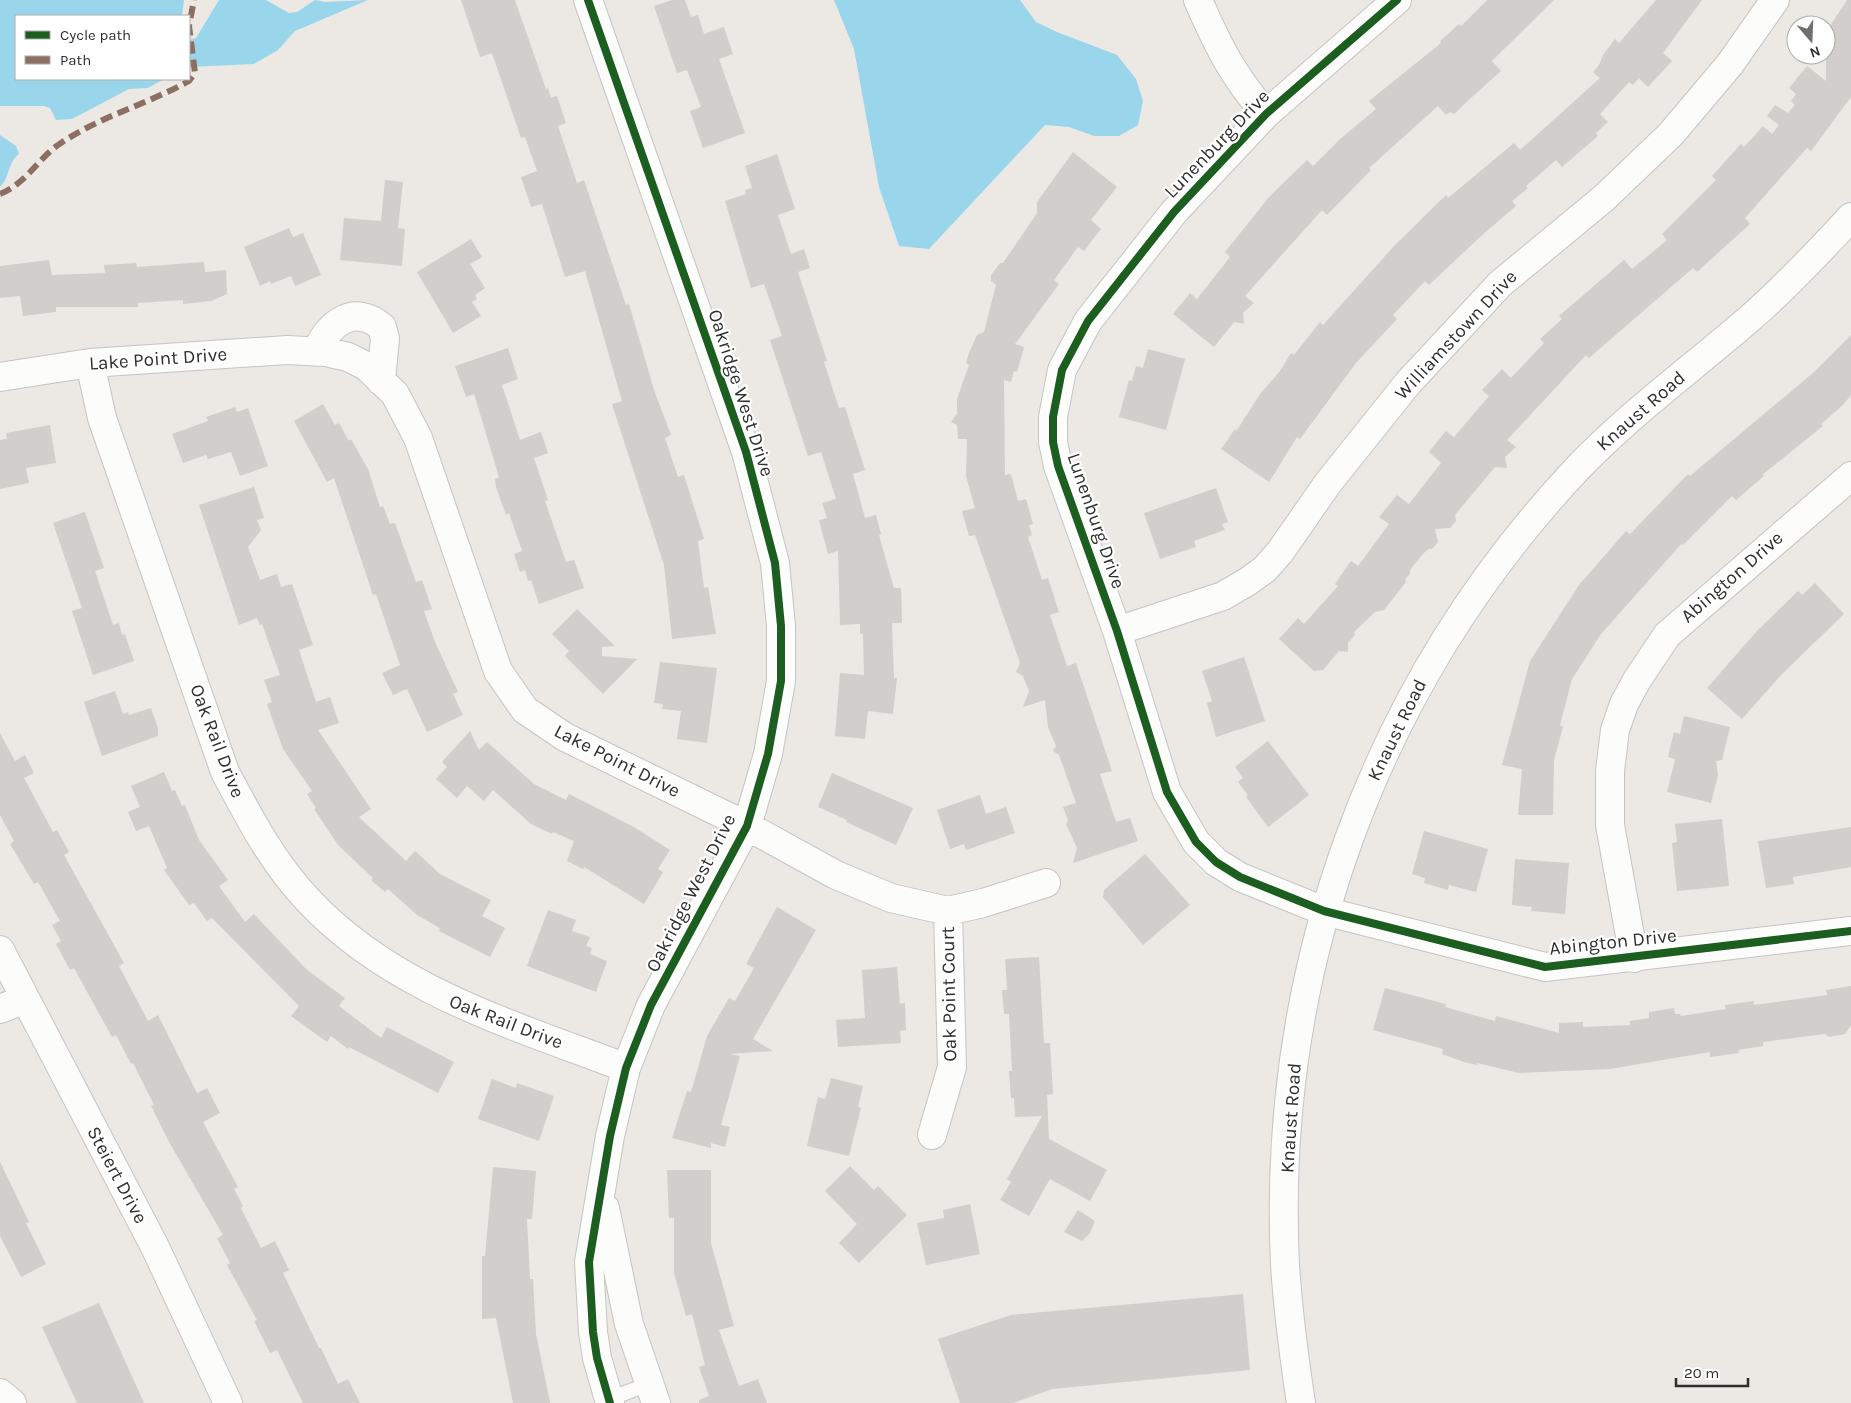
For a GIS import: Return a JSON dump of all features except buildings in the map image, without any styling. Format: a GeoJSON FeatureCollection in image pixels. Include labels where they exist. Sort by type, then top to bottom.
{"type":"FeatureCollection","features":[{"type":"Feature","properties":{"kind":"street","name":"Oakridge West Drive"},"geometry":{"type":"LineString","coordinates":[[588,0],[746,452],[774,563],[781,626],[781,681],[768,754],[747,826],[651,1005],[626,1068],[610,1136],[602,1194],[589,1262],[590,1314],[597,1358],[609,1401]]}},
{"type":"Feature","properties":{"kind":"street","name":"Lunenburg Drive"},"geometry":{"type":"LineString","coordinates":[[1198,0],[1218,47],[1230,68],[1243,88],[1266,114]]}},
{"type":"Feature","properties":{"kind":"street","name":"Lunenburg Drive"},"geometry":{"type":"LineString","coordinates":[[1324,911],[1240,878],[1216,862],[1196,842],[1167,792],[1117,631],[1058,466],[1053,442],[1053,417],[1062,370],[1088,321],[1174,212],[1266,114],[1397,0]]}},
{"type":"Feature","properties":{"kind":"street","name":"Williamstown Drive"},"geometry":{"type":"LineString","coordinates":[[1117,631],[1223,596],[1247,582],[1265,568],[1280,552],[1328,483],[1408,383],[1500,284],[1604,198],[1671,134],[1730,64],[1775,0]]}},
{"type":"Feature","properties":{"kind":"street","name":"Knaust Road"},"geometry":{"type":"LineString","coordinates":[[1301,1403],[1292,1347],[1285,1264],[1290,1098],[1298,1041],[1324,911],[1346,845],[1397,725],[1454,623],[1492,570],[1577,469],[1622,426],[1793,279],[1851,217]]}},
{"type":"Feature","properties":{"kind":"street"},"geometry":{"type":"LineString","coordinates":[[316,352],[330,330],[346,318],[365,316],[382,327],[385,338],[381,381]]}},
{"type":"Feature","properties":{"kind":"street","name":"Lake Point Drive"},"geometry":{"type":"LineString","coordinates":[[0,377],[90,364],[287,350],[316,352],[348,358],[366,366],[394,394],[418,438],[498,671],[525,710],[565,737],[747,826],[845,879],[891,898],[948,911],[983,903],[1046,883]]}},
{"type":"Feature","properties":{"kind":"street","name":"Oak Rail Drive"},"geometry":{"type":"LineString","coordinates":[[90,364],[102,418],[225,772],[251,822],[286,875],[329,922],[379,960],[442,996],[626,1068]]}},
{"type":"Feature","properties":{"kind":"street","name":"Abington Drive"},"geometry":{"type":"LineString","coordinates":[[1634,958],[1610,825],[1610,771],[1615,730],[1624,704],[1637,680],[1667,635],[1851,476]]}},
{"type":"Feature","properties":{"kind":"street","name":"Oak Point Court"},"geometry":{"type":"LineString","coordinates":[[932,1135],[952,1067],[948,911]]}},
{"type":"Feature","properties":{"kind":"street","name":"Abington Drive"},"geometry":{"type":"LineString","coordinates":[[1324,911],[1545,967],[1851,931]]}},
{"type":"Feature","properties":{"kind":"street","name":"Steiert Drive"},"geometry":{"type":"LineString","coordinates":[[0,950],[155,1247],[228,1403]]}},
{"type":"Feature","properties":{"kind":"street"},"geometry":{"type":"LineString","coordinates":[[0,1010],[26,999]]}},
{"type":"Feature","properties":{"kind":"street","name":"Oakridge West Drive"},"geometry":{"type":"LineString","coordinates":[[602,1194],[629,1324],[652,1393]]}},
{"type":"Feature","properties":{"kind":"street"},"geometry":{"type":"LineString","coordinates":[[0,1394],[12,1403]]}},
{"type":"Feature","properties":{"kind":"lane"},"geometry":{"type":"LineString","coordinates":[[609,1401],[652,1393]]}},
{"type":"Feature","properties":{"kind":"water"},"geometry":{"type":"Polygon","coordinates":[[[0,0],[184,0],[182,15],[15,15],[15,80],[162,80],[148,88],[129,89],[72,119],[56,120],[50,108],[44,106],[0,106],[0,0]]]}},
{"type":"Feature","properties":{"kind":"water"},"geometry":{"type":"Polygon","coordinates":[[[219,0],[266,0],[289,13],[297,12],[315,0],[325,2],[368,0],[295,31],[278,50],[254,64],[190,67],[190,40],[196,38],[219,0]]]}},
{"type":"Feature","properties":{"kind":"water"},"geometry":{"type":"Polygon","coordinates":[[[834,0],[1020,0],[1036,22],[1117,55],[1136,79],[1143,101],[1138,125],[1119,136],[1094,136],[1069,127],[1045,125],[929,249],[899,246],[879,187],[854,49],[834,0]]]}},
{"type":"Feature","properties":{"kind":"water"},"geometry":{"type":"Polygon","coordinates":[[[0,135],[16,146],[19,154],[12,162],[6,179],[0,187],[0,135]]]}},
{"type":"Feature","properties":{"kind":"marked path"},"geometry":{"type":"LineString","coordinates":[[190,21],[194,0]]}},
{"type":"Feature","properties":{"kind":"marked path"},"geometry":{"type":"LineString","coordinates":[[190,34],[195,73],[190,80]]}},
{"type":"Feature","properties":{"kind":"marked path"},"geometry":{"type":"LineString","coordinates":[[0,194],[17,184],[61,143],[92,125],[157,97],[190,80]]}},
{"type":"Feature","properties":{"kind":"cycle path"},"geometry":{"type":"LineString","coordinates":[[588,0],[746,452],[775,563],[781,626],[781,681],[768,754],[747,826],[651,1005],[626,1068],[610,1136],[589,1262],[593,1332],[597,1358],[610,1403]]}},
{"type":"Feature","properties":{"kind":"cycle path"},"geometry":{"type":"LineString","coordinates":[[1397,0],[1266,114],[1174,212],[1088,321],[1062,370],[1053,417],[1053,442],[1058,466],[1117,631],[1167,792],[1196,842],[1216,862],[1240,877],[1324,911],[1545,967],[1851,931]]}}]}
